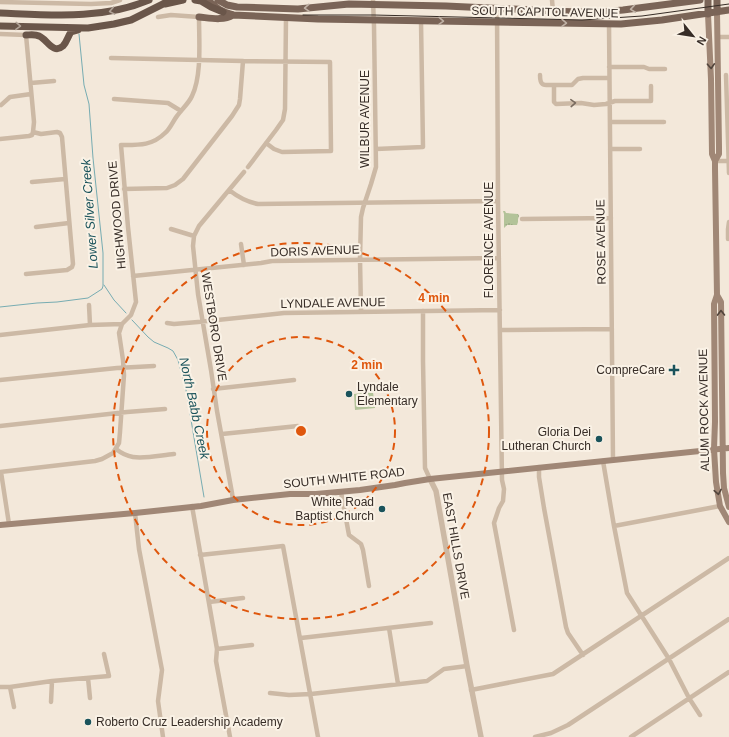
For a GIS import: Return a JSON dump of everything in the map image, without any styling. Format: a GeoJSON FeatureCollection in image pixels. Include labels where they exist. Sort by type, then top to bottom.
{"type":"FeatureCollection","features":[{"type":"Feature","properties":{"kind":"highway"},"geometry":{"type":"LineString","coordinates":[[0,13],[34,15],[86,15],[125,8],[149,0]]}},
{"type":"Feature","properties":{"kind":"highway"},"geometry":{"type":"LineString","coordinates":[[26,35],[38,35],[54,48],[62,47],[66,43],[71,32],[74,30],[131,20],[166,2],[183,0]]}},
{"type":"Feature","properties":{"kind":"highway"},"geometry":{"type":"LineString","coordinates":[[195,0],[201,1],[211,8],[223,12]]}},
{"type":"Feature","properties":{"kind":"highway"},"geometry":{"type":"LineString","coordinates":[[0,26],[88,28]]}},
{"type":"Feature","properties":{"kind":"highway"},"geometry":{"type":"LineString","coordinates":[[37,27],[61,31],[65,34],[66,43]]}},
{"type":"Feature","properties":{"kind":"main road","name":"SOUTH CAPITOL AVENUE"},"geometry":{"type":"LineString","coordinates":[[208,0],[218,9],[232,15],[421,21],[609,24],[662,20],[729,10]]}},
{"type":"Feature","properties":{"kind":"main road","name":"SOUTH CAPITOL AVENUE"},"geometry":{"type":"LineString","coordinates":[[218,0],[227,5],[237,7],[298,9],[321,4],[373,2],[601,12],[700,0]]}},
{"type":"Feature","properties":{"kind":"main road","name":"ALUM ROCK AVENUE"},"geometry":{"type":"LineString","coordinates":[[708,0],[712,154],[715,161],[717,295],[714,304],[714,450],[716,482],[720,506],[729,522]]}},
{"type":"Feature","properties":{"kind":"main road","name":"ALUM ROCK AVENUE"},"geometry":{"type":"LineString","coordinates":[[715,161],[719,154],[717,0]]}},
{"type":"Feature","properties":{"kind":"main road"},"geometry":{"type":"LineString","coordinates":[[199,17],[222,18],[232,15]]}},
{"type":"Feature","properties":{"kind":"main road"},"geometry":{"type":"LineString","coordinates":[[711,94],[715,99],[715,118],[719,122]]}},
{"type":"Feature","properties":{"kind":"main road","name":"ALUM ROCK AVENUE"},"geometry":{"type":"LineString","coordinates":[[717,295],[721,302],[726,448],[724,488],[728,506]]}},
{"type":"Feature","properties":{"kind":"main road"},"geometry":{"type":"LineString","coordinates":[[714,324],[716,324],[721,331]]}},
{"type":"Feature","properties":{"kind":"main road","name":"SOUTH WHITE ROAD"},"geometry":{"type":"LineString","coordinates":[[0,525],[101,517],[290,494],[341,492],[502,471],[726,448]]}},
{"type":"Feature","properties":{"kind":"main road"},"geometry":{"type":"LineString","coordinates":[[720,506],[728,506]]}},
{"type":"Feature","properties":{"kind":"street"},"geometry":{"type":"LineString","coordinates":[[0,2],[43,1],[90,4],[111,3],[120,0]]}},
{"type":"Feature","properties":{"kind":"street"},"geometry":{"type":"LineString","coordinates":[[552,0],[553,11]]}},
{"type":"Feature","properties":{"kind":"street","name":"WILBUR AVENUE"},"geometry":{"type":"LineString","coordinates":[[361,312],[361,217],[376,167],[373,2]]}},
{"type":"Feature","properties":{"kind":"street","name":"FLORENCE AVENUE"},"geometry":{"type":"LineString","coordinates":[[497,8],[498,201],[502,471],[504,489],[503,501],[494,523],[514,630]]}},
{"type":"Feature","properties":{"kind":"street"},"geometry":{"type":"LineString","coordinates":[[158,17],[171,15],[199,17]]}},
{"type":"Feature","properties":{"kind":"street","name":"HIGHWOOD DRIVE"},"geometry":{"type":"LineString","coordinates":[[122,324],[131,315],[136,302],[124,189],[122,145],[140,145],[154,142],[166,133],[192,98],[197,84],[199,60],[199,17]]}},
{"type":"Feature","properties":{"kind":"street"},"geometry":{"type":"LineString","coordinates":[[248,167],[283,120],[285,109],[286,17]]}},
{"type":"Feature","properties":{"kind":"street"},"geometry":{"type":"LineString","coordinates":[[376,149],[423,147],[421,21]]}},
{"type":"Feature","properties":{"kind":"street","name":"ROSE AVENUE"},"geometry":{"type":"LineString","coordinates":[[609,24],[613,460]]}},
{"type":"Feature","properties":{"kind":"street"},"geometry":{"type":"LineString","coordinates":[[0,34],[26,35],[34,122],[32,135],[0,139]]}},
{"type":"Feature","properties":{"kind":"street"},"geometry":{"type":"LineString","coordinates":[[718,37],[729,37]]}},
{"type":"Feature","properties":{"kind":"street"},"geometry":{"type":"LineString","coordinates":[[111,58],[330,62],[331,151],[282,152],[274,149],[266,143]]}},
{"type":"Feature","properties":{"kind":"street"},"geometry":{"type":"LineString","coordinates":[[124,189],[167,188],[183,179],[239,105],[243,61]]}},
{"type":"Feature","properties":{"kind":"street"},"geometry":{"type":"LineString","coordinates":[[609,67],[644,67],[649,69],[665,69]]}},
{"type":"Feature","properties":{"kind":"street"},"geometry":{"type":"LineString","coordinates":[[540,75],[540,81],[544,85],[572,84],[578,79],[583,78],[609,78]]}},
{"type":"Feature","properties":{"kind":"street"},"geometry":{"type":"LineString","coordinates":[[726,75],[729,173]]}},
{"type":"Feature","properties":{"kind":"street"},"geometry":{"type":"LineString","coordinates":[[30,83],[54,81]]}},
{"type":"Feature","properties":{"kind":"street"},"geometry":{"type":"LineString","coordinates":[[554,85],[554,102],[556,104],[581,103],[594,105],[606,104],[615,101],[651,102],[651,86]]}},
{"type":"Feature","properties":{"kind":"street"},"geometry":{"type":"LineString","coordinates":[[1,105],[10,97],[31,94]]}},
{"type":"Feature","properties":{"kind":"street"},"geometry":{"type":"LineString","coordinates":[[114,99],[168,103],[181,111]]}},
{"type":"Feature","properties":{"kind":"street"},"geometry":{"type":"LineString","coordinates":[[610,122],[664,122]]}},
{"type":"Feature","properties":{"kind":"street"},"geometry":{"type":"LineString","coordinates":[[26,274],[66,270],[72,267],[73,264],[62,137],[60,133],[57,132],[41,134],[33,132]]}},
{"type":"Feature","properties":{"kind":"street"},"geometry":{"type":"LineString","coordinates":[[610,149],[640,149]]}},
{"type":"Feature","properties":{"kind":"street"},"geometry":{"type":"LineString","coordinates":[[715,161],[729,161]]}},
{"type":"Feature","properties":{"kind":"street"},"geometry":{"type":"LineString","coordinates":[[172,229],[194,236],[200,226],[244,172]]}},
{"type":"Feature","properties":{"kind":"street"},"geometry":{"type":"LineString","coordinates":[[32,182],[65,178]]}},
{"type":"Feature","properties":{"kind":"street"},"geometry":{"type":"LineString","coordinates":[[229,190],[242,199],[258,204],[498,201]]}},
{"type":"Feature","properties":{"kind":"street"},"geometry":{"type":"LineString","coordinates":[[522,219],[611,218]]}},
{"type":"Feature","properties":{"kind":"street"},"geometry":{"type":"LineString","coordinates":[[728,239],[729,222]]}},
{"type":"Feature","properties":{"kind":"street"},"geometry":{"type":"LineString","coordinates":[[36,227],[69,223]]}},
{"type":"Feature","properties":{"kind":"street","name":"WESTBORO DRIVE"},"geometry":{"type":"LineString","coordinates":[[194,236],[193,246],[198,294],[233,500]]}},
{"type":"Feature","properties":{"kind":"street"},"geometry":{"type":"LineString","coordinates":[[241,244],[244,265]]}},
{"type":"Feature","properties":{"kind":"street","name":"DORIS AVENUE"},"geometry":{"type":"LineString","coordinates":[[133,276],[272,261],[499,258]]}},
{"type":"Feature","properties":{"kind":"street"},"geometry":{"type":"LineString","coordinates":[[89,305],[90,325]]}},
{"type":"Feature","properties":{"kind":"street","name":"LYNDALE AVENUE"},"geometry":{"type":"LineString","coordinates":[[167,323],[203,322],[284,313],[500,310]]}},
{"type":"Feature","properties":{"kind":"street","name":"EAST HILLS DRIVE"},"geometry":{"type":"LineString","coordinates":[[423,311],[424,468],[436,491],[479,737]]}},
{"type":"Feature","properties":{"kind":"street"},"geometry":{"type":"LineString","coordinates":[[0,335],[90,325],[122,324],[119,333],[123,368],[122,413],[116,449],[108,457],[102,460],[1,472],[9,524]]}},
{"type":"Feature","properties":{"kind":"street"},"geometry":{"type":"LineString","coordinates":[[500,330],[612,329]]}},
{"type":"Feature","properties":{"kind":"street"},"geometry":{"type":"LineString","coordinates":[[0,380],[154,366]]}},
{"type":"Feature","properties":{"kind":"street"},"geometry":{"type":"LineString","coordinates":[[213,389],[294,380]]}},
{"type":"Feature","properties":{"kind":"street"},"geometry":{"type":"LineString","coordinates":[[0,426],[165,409]]}},
{"type":"Feature","properties":{"kind":"street"},"geometry":{"type":"LineString","coordinates":[[222,434],[298,426]]}},
{"type":"Feature","properties":{"kind":"street"},"geometry":{"type":"LineString","coordinates":[[116,449],[133,457],[174,454]]}},
{"type":"Feature","properties":{"kind":"street"},"geometry":{"type":"LineString","coordinates":[[603,461],[626,592],[669,659],[700,715]]}},
{"type":"Feature","properties":{"kind":"street"},"geometry":{"type":"LineString","coordinates":[[538,467],[566,627],[568,633],[583,655]]}},
{"type":"Feature","properties":{"kind":"street"},"geometry":{"type":"LineString","coordinates":[[341,492],[349,535],[361,544],[369,586]]}},
{"type":"Feature","properties":{"kind":"street"},"geometry":{"type":"LineString","coordinates":[[192,506],[217,649],[216,661],[230,737]]}},
{"type":"Feature","properties":{"kind":"street"},"geometry":{"type":"LineString","coordinates":[[614,526],[720,506]]}},
{"type":"Feature","properties":{"kind":"street"},"geometry":{"type":"LineString","coordinates":[[135,513],[162,670],[158,700],[163,737]]}},
{"type":"Feature","properties":{"kind":"street"},"geometry":{"type":"LineString","coordinates":[[200,555],[283,546],[318,737]]}},
{"type":"Feature","properties":{"kind":"street"},"geometry":{"type":"LineString","coordinates":[[471,690],[553,674],[729,558]]}},
{"type":"Feature","properties":{"kind":"street"},"geometry":{"type":"LineString","coordinates":[[209,602],[243,598]]}},
{"type":"Feature","properties":{"kind":"street"},"geometry":{"type":"LineString","coordinates":[[535,737],[551,734],[568,725],[729,619]]}},
{"type":"Feature","properties":{"kind":"street"},"geometry":{"type":"LineString","coordinates":[[301,638],[431,624]]}},
{"type":"Feature","properties":{"kind":"street"},"geometry":{"type":"LineString","coordinates":[[389,628],[398,684]]}},
{"type":"Feature","properties":{"kind":"street"},"geometry":{"type":"LineString","coordinates":[[217,649],[252,645]]}},
{"type":"Feature","properties":{"kind":"street"},"geometry":{"type":"LineString","coordinates":[[0,688],[52,681],[109,676],[104,654]]}},
{"type":"Feature","properties":{"kind":"street"},"geometry":{"type":"LineString","coordinates":[[270,693],[289,695],[310,694],[427,681],[444,669],[467,666]]}},
{"type":"Feature","properties":{"kind":"street"},"geometry":{"type":"LineString","coordinates":[[630,737],[729,672]]}},
{"type":"Feature","properties":{"kind":"street"},"geometry":{"type":"LineString","coordinates":[[88,678],[90,698]]}},
{"type":"Feature","properties":{"kind":"street"},"geometry":{"type":"LineString","coordinates":[[51,702],[52,681]]}},
{"type":"Feature","properties":{"kind":"street"},"geometry":{"type":"LineString","coordinates":[[10,687],[14,707]]}},
{"type":"Feature","properties":{"kind":"green space"},"geometry":{"type":"Polygon","coordinates":[[[503,211],[506,213],[518,214],[517,225],[507,225],[504,228],[503,211]]]}},
{"type":"Feature","properties":{"kind":"green space"},"geometry":{"type":"Polygon","coordinates":[[[373,392],[375,408],[355,410],[354,394],[373,392]]]}},
{"type":"Feature","properties":{"kind":"waterway","name":"Lower Silver Creek"},"geometry":{"type":"LineString","coordinates":[[0,307],[88,298],[102,289],[103,286],[103,253],[89,104],[84,85],[79,34]]}},
{"type":"Feature","properties":{"kind":"waterway","name":"North Babb Creek"},"geometry":{"type":"LineString","coordinates":[[104,285],[114,300],[126,313]]}},
{"type":"Feature","properties":{"kind":"waterway","name":"North Babb Creek"},"geometry":{"type":"LineString","coordinates":[[132,320],[154,342],[173,351],[178,360],[186,390],[204,497]]}},
{"type":"Feature","properties":{"kind":"tram line"},"geometry":{"type":"LineString","coordinates":[[303,15],[374,15],[582,20],[642,16],[729,4]]}},
{"type":"Feature","properties":{"kind":"place","name":"CompreCare"},"geometry":{"type":"Point","coordinates":[674,370]}},
{"type":"Feature","properties":{"kind":"place","name":"Lyndale Elementary"},"geometry":{"type":"Point","coordinates":[349,394]}},
{"type":"Feature","properties":{"kind":"place","name":"Gloria Dei Lutheran Church"},"geometry":{"type":"Point","coordinates":[599,439]}},
{"type":"Feature","properties":{"kind":"place","name":"White Road Baptist Church"},"geometry":{"type":"Point","coordinates":[382,509]}},
{"type":"Feature","properties":{"kind":"place","name":"Roberto Cruz Leadership Academy"},"geometry":{"type":"Point","coordinates":[88,722]}}]}
